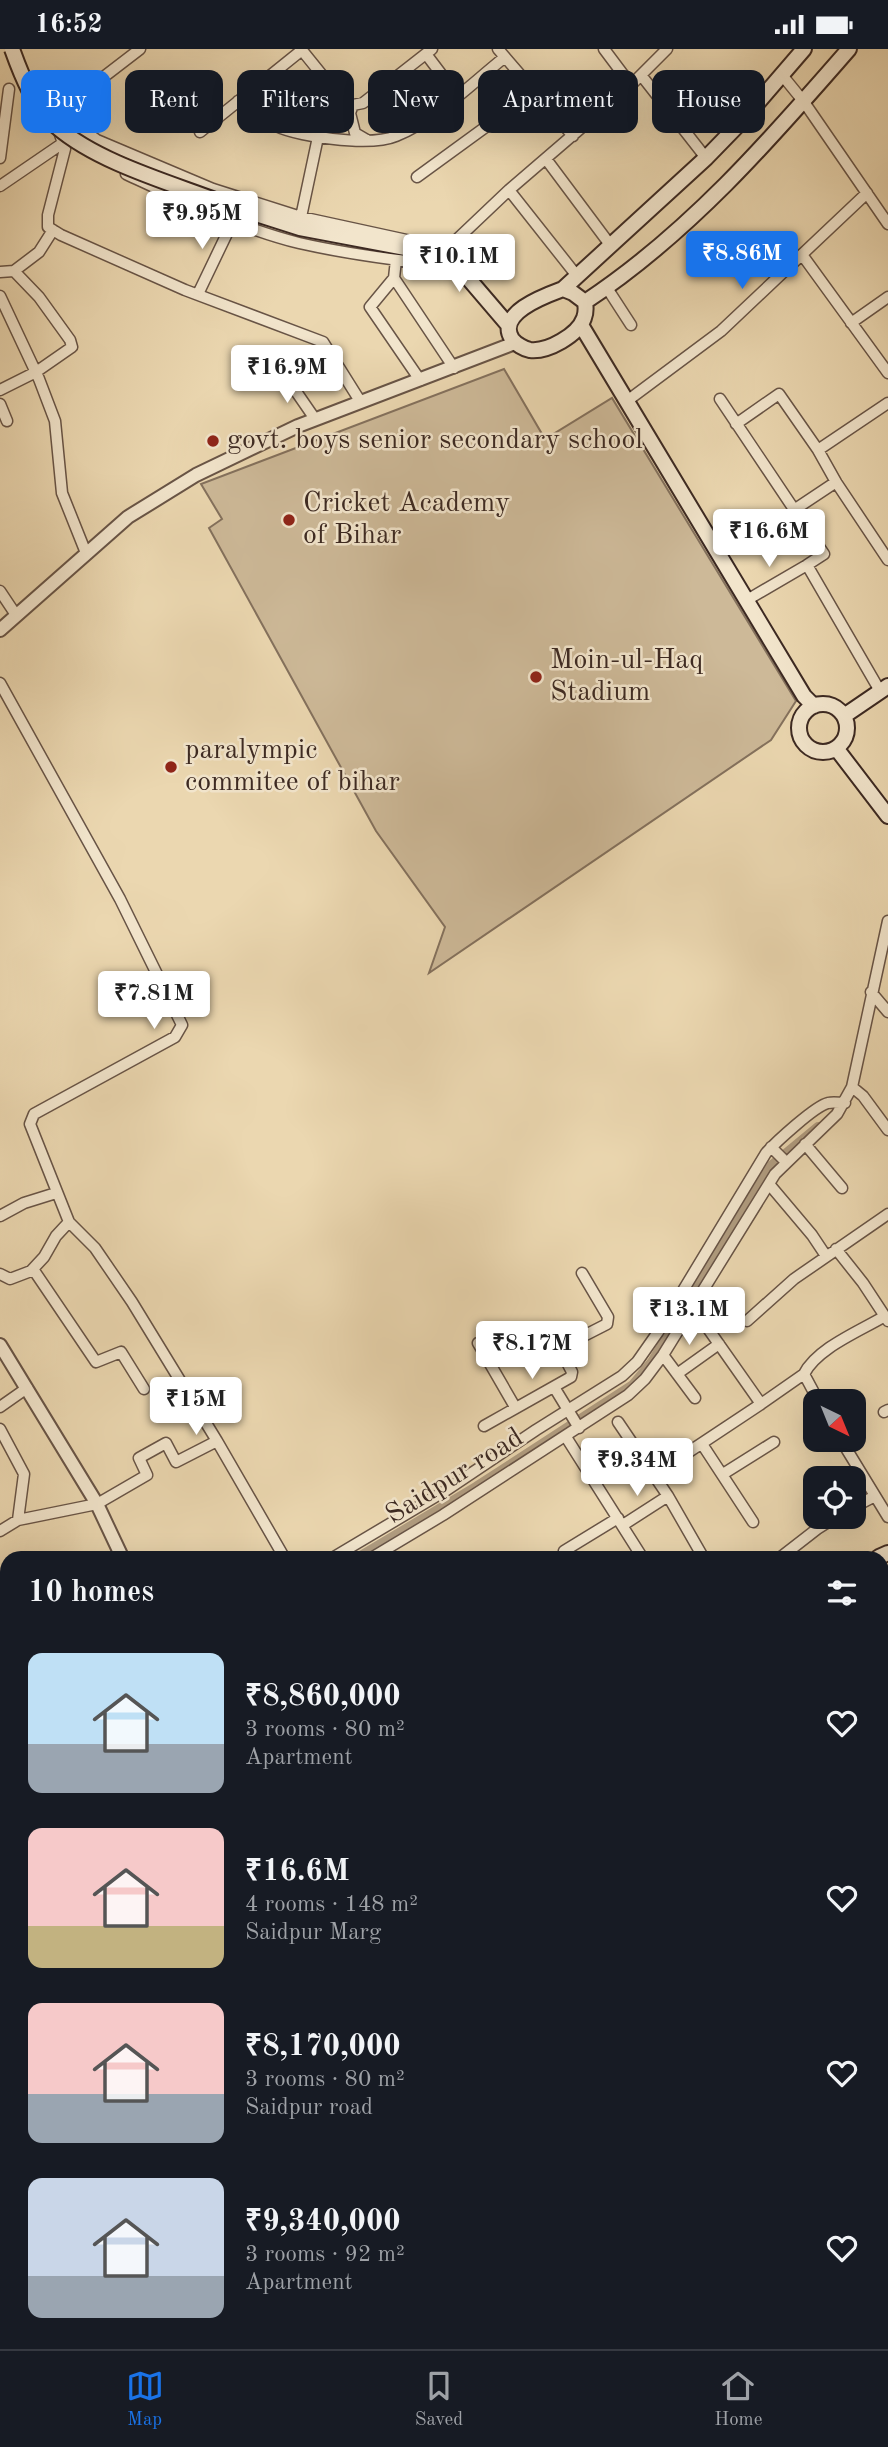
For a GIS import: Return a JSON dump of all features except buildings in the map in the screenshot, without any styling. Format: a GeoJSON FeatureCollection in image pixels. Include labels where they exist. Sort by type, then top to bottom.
{"type":"FeatureCollection","features":[{"type":"Feature","properties":{"kind":"main road"},"geometry":{"type":"LineString","coordinates":[[12,49],[32,96],[57,127],[95,152],[228,205],[300,228],[369,243],[442,252],[456,264],[509,326]]}},
{"type":"Feature","properties":{"kind":"main road"},"geometry":{"type":"LineString","coordinates":[[564,289],[585,302],[586,311],[581,325],[573,334],[543,349],[531,350],[514,343],[509,334],[509,326],[520,310],[541,297],[564,289],[611,246],[706,158],[804,49]]}},
{"type":"Feature","properties":{"kind":"main road"},"geometry":{"type":"LineString","coordinates":[[585,302],[655,251],[738,173],[849,49]]}},
{"type":"Feature","properties":{"kind":"main road"},"geometry":{"type":"LineString","coordinates":[[495,309],[520,310]]}},
{"type":"Feature","properties":{"kind":"main road"},"geometry":{"type":"LineString","coordinates":[[581,325],[747,600],[807,705]]}},
{"type":"Feature","properties":{"kind":"main road"},"geometry":{"type":"LineString","coordinates":[[844,716],[884,688]]}},
{"type":"Feature","properties":{"kind":"main road"},"geometry":{"type":"LineString","coordinates":[[807,705],[829,705],[844,716],[847,727],[844,739],[836,748],[824,752],[811,750],[802,741],[798,729],[807,705]]}},
{"type":"Feature","properties":{"kind":"main road"},"geometry":{"type":"LineString","coordinates":[[836,748],[888,816]]}},
{"type":"Feature","properties":{"kind":"street"},"geometry":{"type":"LineString","coordinates":[[111,71],[140,49]]}},
{"type":"Feature","properties":{"kind":"street"},"geometry":{"type":"LineString","coordinates":[[604,49],[620,70]]}},
{"type":"Feature","properties":{"kind":"street"},"geometry":{"type":"LineString","coordinates":[[638,78],[667,49]]}},
{"type":"Feature","properties":{"kind":"street"},"geometry":{"type":"LineString","coordinates":[[277,70],[302,50],[318,70]]}},
{"type":"Feature","properties":{"kind":"street"},"geometry":{"type":"LineString","coordinates":[[354,105],[363,103],[429,52],[441,70]]}},
{"type":"Feature","properties":{"kind":"street"},"geometry":{"type":"LineString","coordinates":[[464,88],[502,53],[517,70]]}},
{"type":"Feature","properties":{"kind":"street"},"geometry":{"type":"LineString","coordinates":[[641,75],[706,158]]}},
{"type":"Feature","properties":{"kind":"street"},"geometry":{"type":"LineString","coordinates":[[782,75],[804,102],[888,224]]}},
{"type":"Feature","properties":{"kind":"street"},"geometry":{"type":"LineString","coordinates":[[0,158],[6,97]]}},
{"type":"Feature","properties":{"kind":"street"},"geometry":{"type":"LineString","coordinates":[[223,113],[237,102]]}},
{"type":"Feature","properties":{"kind":"street"},"geometry":{"type":"LineString","coordinates":[[354,129],[355,133],[368,140]]}},
{"type":"Feature","properties":{"kind":"street"},"geometry":{"type":"LineString","coordinates":[[60,133],[65,149],[48,215],[48,227],[198,294],[323,342],[360,401]]}},
{"type":"Feature","properties":{"kind":"street"},"geometry":{"type":"LineString","coordinates":[[88,133],[97,140],[213,189],[301,217],[442,252]]}},
{"type":"Feature","properties":{"kind":"street"},"geometry":{"type":"LineString","coordinates":[[303,133],[317,137],[368,140],[394,138],[403,133]]}},
{"type":"Feature","properties":{"kind":"street"},"geometry":{"type":"LineString","coordinates":[[417,177],[478,133]]}},
{"type":"Feature","properties":{"kind":"street"},"geometry":{"type":"LineString","coordinates":[[62,139],[106,164],[233,221],[298,242],[431,264],[509,190],[576,133]]}},
{"type":"Feature","properties":{"kind":"street"},"geometry":{"type":"LineString","coordinates":[[301,217],[317,137]]}},
{"type":"Feature","properties":{"kind":"street"},"geometry":{"type":"LineString","coordinates":[[0,186],[62,139]]}},
{"type":"Feature","properties":{"kind":"street"},"geometry":{"type":"LineString","coordinates":[[546,159],[611,246]]}},
{"type":"Feature","properties":{"kind":"street"},"geometry":{"type":"LineString","coordinates":[[509,190],[577,276]]}},
{"type":"Feature","properties":{"kind":"street"},"geometry":{"type":"LineString","coordinates":[[627,401],[721,331],[867,193]]}},
{"type":"Feature","properties":{"kind":"street"},"geometry":{"type":"LineString","coordinates":[[198,294],[233,221]]}},
{"type":"Feature","properties":{"kind":"street"},"geometry":{"type":"LineString","coordinates":[[0,272],[14,271],[39,252],[53,230]]}},
{"type":"Feature","properties":{"kind":"street"},"geometry":{"type":"LineString","coordinates":[[803,256],[888,373]]}},
{"type":"Feature","properties":{"kind":"street"},"geometry":{"type":"LineString","coordinates":[[396,260],[394,278],[370,307],[421,380]]}},
{"type":"Feature","properties":{"kind":"street"},"geometry":{"type":"LineString","coordinates":[[0,390],[36,372],[72,347],[70,340],[39,297],[14,271]]}},
{"type":"Feature","properties":{"kind":"street"},"geometry":{"type":"LineString","coordinates":[[394,278],[454,367]]}},
{"type":"Feature","properties":{"kind":"street"},"geometry":{"type":"LineString","coordinates":[[607,288],[631,325]]}},
{"type":"Feature","properties":{"kind":"street"},"geometry":{"type":"LineString","coordinates":[[0,296],[36,372],[55,421],[62,493],[86,553]]}},
{"type":"Feature","properties":{"kind":"street"},"geometry":{"type":"LineString","coordinates":[[852,323],[888,297]]}},
{"type":"Feature","properties":{"kind":"street"},"geometry":{"type":"LineString","coordinates":[[0,630],[128,517],[197,475],[315,419],[514,343]]}},
{"type":"Feature","properties":{"kind":"street"},"geometry":{"type":"LineString","coordinates":[[284,374],[315,419]]}},
{"type":"Feature","properties":{"kind":"street"},"geometry":{"type":"LineString","coordinates":[[736,424],[779,394],[888,560]]}},
{"type":"Feature","properties":{"kind":"street"},"geometry":{"type":"LineString","coordinates":[[720,399],[824,554],[747,600]]}},
{"type":"Feature","properties":{"kind":"street"},"geometry":{"type":"LineString","coordinates":[[818,450],[888,403]]}},
{"type":"Feature","properties":{"kind":"street"},"geometry":{"type":"LineString","coordinates":[[0,404],[7,421]]}},
{"type":"Feature","properties":{"kind":"street"},"geometry":{"type":"LineString","coordinates":[[794,510],[836,482]]}},
{"type":"Feature","properties":{"kind":"street"},"geometry":{"type":"LineString","coordinates":[[807,565],[884,688]]}},
{"type":"Feature","properties":{"kind":"street"},"geometry":{"type":"LineString","coordinates":[[0,591],[16,615]]}},
{"type":"Feature","properties":{"kind":"street"},"geometry":{"type":"LineString","coordinates":[[0,683],[120,899],[182,1025],[176,1037],[34,1114],[30,1124],[69,1222],[95,1248],[132,1302],[281,1551]]}},
{"type":"Feature","properties":{"kind":"street","name":"Saidpur road"},"geometry":{"type":"LineString","coordinates":[[383,1551],[566,1437],[574,1420],[628,1395],[643,1368],[663,1355],[785,1161],[837,1114],[845,1103],[852,1087],[888,921]]}},
{"type":"Feature","properties":{"kind":"street"},"geometry":{"type":"LineString","coordinates":[[871,992],[888,1012]]}},
{"type":"Feature","properties":{"kind":"street"},"geometry":{"type":"LineString","coordinates":[[852,1087],[863,1096],[888,1130]]}},
{"type":"Feature","properties":{"kind":"street"},"geometry":{"type":"LineString","coordinates":[[344,1551],[574,1420],[613,1383],[643,1368],[658,1332],[773,1149],[820,1107],[828,1103],[845,1103]]}},
{"type":"Feature","properties":{"kind":"street"},"geometry":{"type":"LineString","coordinates":[[805,1144],[842,1188]]}},
{"type":"Feature","properties":{"kind":"street"},"geometry":{"type":"LineString","coordinates":[[773,1149],[785,1161]]}},
{"type":"Feature","properties":{"kind":"street"},"geometry":{"type":"LineString","coordinates":[[769,1184],[826,1256]]}},
{"type":"Feature","properties":{"kind":"street"},"geometry":{"type":"LineString","coordinates":[[0,1216],[24,1203],[56,1193]]}},
{"type":"Feature","properties":{"kind":"street"},"geometry":{"type":"LineString","coordinates":[[747,1321],[794,1279],[887,1216]]}},
{"type":"Feature","properties":{"kind":"street"},"geometry":{"type":"LineString","coordinates":[[0,1274],[10,1279],[33,1269],[69,1222]]}},
{"type":"Feature","properties":{"kind":"street"},"geometry":{"type":"LineString","coordinates":[[654,1475],[804,1374],[809,1365],[826,1350],[886,1319],[863,1283],[836,1249]]}},
{"type":"Feature","properties":{"kind":"street"},"geometry":{"type":"LineString","coordinates":[[33,1269],[96,1362],[121,1352],[144,1389]]}},
{"type":"Feature","properties":{"kind":"street"},"geometry":{"type":"LineString","coordinates":[[560,1348],[607,1324],[608,1317],[582,1273]]}},
{"type":"Feature","properties":{"kind":"street"},"geometry":{"type":"LineString","coordinates":[[484,1426],[573,1375],[549,1328]]}},
{"type":"Feature","properties":{"kind":"street"},"geometry":{"type":"LineString","coordinates":[[709,1330],[761,1404]]}},
{"type":"Feature","properties":{"kind":"street"},"geometry":{"type":"LineString","coordinates":[[478,1343],[515,1408]]}},
{"type":"Feature","properties":{"kind":"street"},"geometry":{"type":"LineString","coordinates":[[677,1374],[719,1344]]}},
{"type":"Feature","properties":{"kind":"street"},"geometry":{"type":"LineString","coordinates":[[0,1345],[97,1504],[119,1551]]}},
{"type":"Feature","properties":{"kind":"street"},"geometry":{"type":"LineString","coordinates":[[663,1355],[695,1398]]}},
{"type":"Feature","properties":{"kind":"street"},"geometry":{"type":"LineString","coordinates":[[804,1374],[812,1389]]}},
{"type":"Feature","properties":{"kind":"street"},"geometry":{"type":"LineString","coordinates":[[554,1387],[574,1420]]}},
{"type":"Feature","properties":{"kind":"street"},"geometry":{"type":"LineString","coordinates":[[0,1406],[27,1388]]}},
{"type":"Feature","properties":{"kind":"street"},"geometry":{"type":"LineString","coordinates":[[618,1422],[668,1496],[700,1551]]}},
{"type":"Feature","properties":{"kind":"street"},"geometry":{"type":"LineString","coordinates":[[0,1429],[24,1474],[18,1520]]}},
{"type":"Feature","properties":{"kind":"street"},"geometry":{"type":"LineString","coordinates":[[566,1437],[638,1551]]}},
{"type":"Feature","properties":{"kind":"street"},"geometry":{"type":"LineString","coordinates":[[0,1531],[18,1520],[97,1504],[147,1475],[139,1458],[166,1443],[176,1462],[217,1441]]}},
{"type":"Feature","properties":{"kind":"street"},"geometry":{"type":"LineString","coordinates":[[723,1474],[774,1442]]}},
{"type":"Feature","properties":{"kind":"street"},"geometry":{"type":"LineString","coordinates":[[702,1444],[753,1522]]}},
{"type":"Feature","properties":{"kind":"street"},"geometry":{"type":"LineString","coordinates":[[849,1453],[888,1517]]}},
{"type":"Feature","properties":{"kind":"street"},"geometry":{"type":"LineString","coordinates":[[564,1551],[668,1496]]}},
{"type":"Feature","properties":{"kind":"street"},"geometry":{"type":"LineString","coordinates":[[866,1501],[875,1496]]}},
{"type":"Feature","properties":{"kind":"street"},"geometry":{"type":"LineString","coordinates":[[790,1551],[817,1529]]}},
{"type":"Feature","properties":{"kind":"shaded area","name":"Moin-ul-Haq Stadium"},"geometry":{"type":"Polygon","coordinates":[[[504,369],[545,439],[612,398],[796,701],[771,740],[429,973],[445,927],[376,831],[209,528],[222,519],[201,484],[504,369]]]}},
{"type":"Feature","properties":{"kind":"waterway"},"geometry":{"type":"LineString","coordinates":[[369,1551],[476,1487],[633,1385],[652,1362],[772,1165],[818,1127]]}},
{"type":"Feature","properties":{"kind":"place","name":"govt. boys senior secondary school"},"geometry":{"type":"Point","coordinates":[213,441]}},
{"type":"Feature","properties":{"kind":"place","name":"Cricket Academy of Bihar"},"geometry":{"type":"Point","coordinates":[289,520]}},
{"type":"Feature","properties":{"kind":"place","name":"Moin-ul-Haq Stadium"},"geometry":{"type":"Point","coordinates":[536,677]}},
{"type":"Feature","properties":{"kind":"place","name":"paralympic commitee of bihar"},"geometry":{"type":"Point","coordinates":[171,767]}}]}
